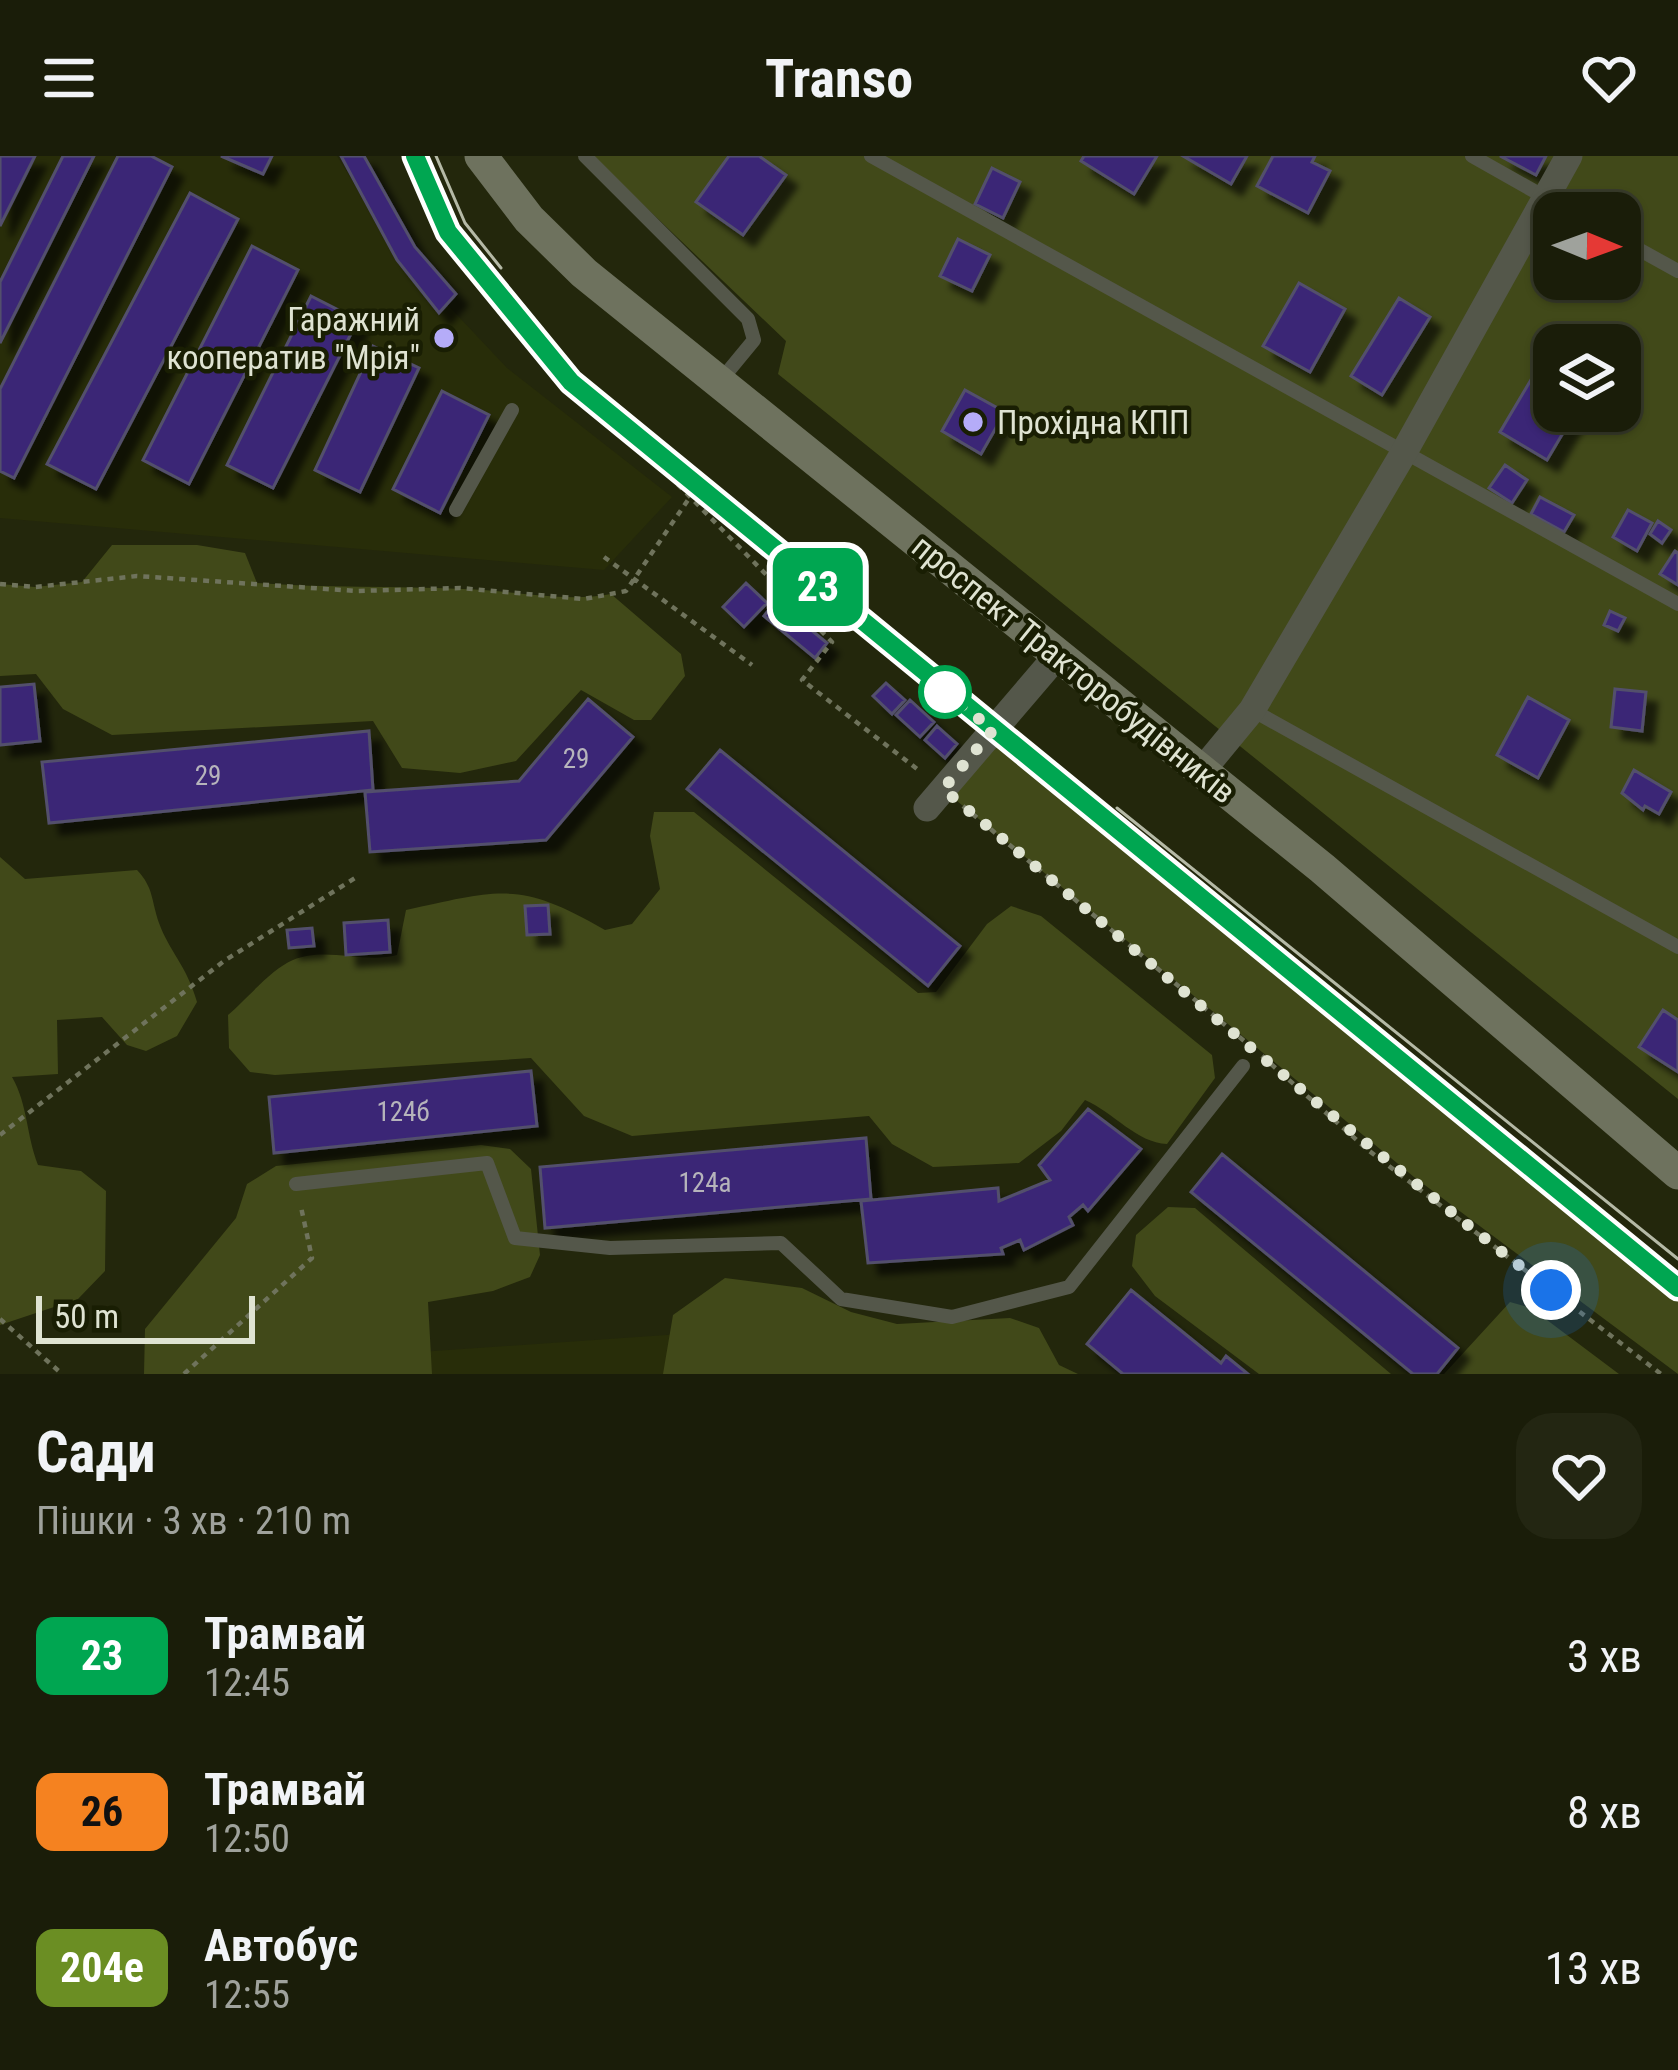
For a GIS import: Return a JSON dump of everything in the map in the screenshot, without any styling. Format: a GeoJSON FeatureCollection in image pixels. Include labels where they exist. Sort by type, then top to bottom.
{"type":"FeatureCollection","features":[{"type":"Feature","properties":{"kind":"main road","name":"проспект Тракторобудівників"},"geometry":{"type":"LineString","coordinates":[[481,156],[529,219],[584,273],[1322,868],[1678,1173]]}},
{"type":"Feature","properties":{"kind":"street"},"geometry":{"type":"LineString","coordinates":[[1548,192],[1569,156]]}},
{"type":"Feature","properties":{"kind":"street"},"geometry":{"type":"LineString","coordinates":[[1199,773],[1252,710],[1403,454],[1533,219]]}},
{"type":"Feature","properties":{"kind":"street"},"geometry":{"type":"LineString","coordinates":[[935,798],[1056,657]]}},
{"type":"Feature","properties":{"kind":"lane"},"geometry":{"type":"LineString","coordinates":[[585,156],[748,319],[754,340],[721,380]]}},
{"type":"Feature","properties":{"kind":"lane"},"geometry":{"type":"LineString","coordinates":[[871,156],[1678,604]]}},
{"type":"Feature","properties":{"kind":"lane"},"geometry":{"type":"LineString","coordinates":[[1472,156],[1536,192]]}},
{"type":"Feature","properties":{"kind":"lane"},"geometry":{"type":"LineString","coordinates":[[1641,251],[1678,271]]}},
{"type":"Feature","properties":{"kind":"lane"},"geometry":{"type":"LineString","coordinates":[[456,510],[512,410]]}},
{"type":"Feature","properties":{"kind":"lane"},"geometry":{"type":"LineString","coordinates":[[1252,710],[1678,946]]}},
{"type":"Feature","properties":{"kind":"lane"},"geometry":{"type":"LineString","coordinates":[[296,1184],[487,1163],[515,1238],[610,1248],[781,1243],[841,1299],[952,1317],[1069,1287],[1243,1066]]}},
{"type":"Feature","properties":{"kind":"path"},"geometry":{"type":"LineString","coordinates":[[406,156],[441,235],[554,375],[691,497],[832,642],[802,680],[935,798],[1061,884],[1368,1150],[1661,1374]]}},
{"type":"Feature","properties":{"kind":"path"},"geometry":{"type":"LineString","coordinates":[[0,584],[35,587],[137,576],[356,591],[460,588],[584,599],[626,591],[691,497]]}},
{"type":"Feature","properties":{"kind":"path"},"geometry":{"type":"LineString","coordinates":[[604,557],[752,665]]}},
{"type":"Feature","properties":{"kind":"path"},"geometry":{"type":"LineString","coordinates":[[0,1135],[224,961],[355,878]]}},
{"type":"Feature","properties":{"kind":"path"},"geometry":{"type":"LineString","coordinates":[[184,1374],[312,1258],[296,1184]]}},
{"type":"Feature","properties":{"kind":"path"},"geometry":{"type":"LineString","coordinates":[[0,1319],[62,1374]]}},
{"type":"Feature","properties":{"kind":"shaded area"},"geometry":{"type":"Polygon","coordinates":[[[0,156],[337,156],[394,248],[507,368],[672,497],[604,570],[0,518],[0,156]]]}},
{"type":"Feature","properties":{"kind":"shaded area"},"geometry":{"type":"Polygon","coordinates":[[[592,156],[1678,156],[1678,1099],[778,374],[786,341],[592,156]]]}},
{"type":"Feature","properties":{"kind":"shaded area"},"geometry":{"type":"Polygon","coordinates":[[[112,545],[197,545],[245,553],[257,583],[463,589],[556,597],[611,594],[681,654],[685,676],[651,720],[634,720],[581,690],[516,761],[460,773],[402,768],[373,721],[112,735],[63,709],[36,674],[0,676],[0,584],[35,587],[82,582],[112,545]]]}},
{"type":"Feature","properties":{"kind":"shaded area"},"geometry":{"type":"Polygon","coordinates":[[[998,739],[1678,1299],[1678,1374],[1414,1177],[951,796],[998,739]]]}},
{"type":"Feature","properties":{"kind":"shaded area"},"geometry":{"type":"Polygon","coordinates":[[[654,812],[694,812],[918,993],[936,992],[987,924],[1011,906],[1041,916],[1212,1055],[1215,1078],[1167,1144],[1135,1133],[1085,1100],[1061,1131],[1019,1163],[933,1167],[892,1144],[869,1116],[632,1136],[584,1116],[531,1058],[275,1075],[250,1072],[229,1048],[228,1015],[276,970],[305,956],[397,955],[406,910],[509,894],[551,903],[605,930],[632,924],[660,889],[650,836],[654,812]]]}},
{"type":"Feature","properties":{"kind":"shaded area"},"geometry":{"type":"Polygon","coordinates":[[[0,857],[25,879],[137,870],[197,1002],[177,1036],[146,1051],[127,1045],[102,1017],[57,1020],[58,1074],[12,1077],[38,1165],[81,1171],[106,1191],[105,1271],[78,1299],[0,1325],[0,857]]]}},
{"type":"Feature","properties":{"kind":"shaded area"},"geometry":{"type":"Polygon","coordinates":[[[481,1145],[510,1149],[531,1169],[540,1255],[530,1277],[493,1291],[428,1302],[432,1374],[144,1374],[145,1329],[236,1218],[247,1184],[276,1166],[481,1145]]]}},
{"type":"Feature","properties":{"kind":"shaded area"},"geometry":{"type":"Polygon","coordinates":[[[1168,1207],[1195,1208],[1391,1374],[1259,1374],[1155,1296],[1132,1266],[1136,1235],[1168,1207]]]}},
{"type":"Feature","properties":{"kind":"shaded area"},"geometry":{"type":"Polygon","coordinates":[[[725,1278],[802,1288],[851,1312],[897,1324],[1010,1318],[1039,1328],[1059,1365],[1078,1374],[663,1374],[673,1315],[725,1278]]]}},
{"type":"Feature","properties":{"kind":"shaded area"},"geometry":{"type":"Polygon","coordinates":[[[1510,1302],[1531,1308],[1619,1374],[1444,1374],[1510,1302]]]}},
{"type":"Feature","properties":{"kind":"shaded area"},"geometry":{"type":"Polygon","coordinates":[[[681,1334],[684,1374],[388,1374],[405,1353],[681,1334]]]}},
{"type":"Feature","properties":{"kind":"building"},"geometry":{"type":"Polygon","coordinates":[[[0,156],[35,156],[0,226],[0,156]]]}},
{"type":"Feature","properties":{"kind":"building"},"geometry":{"type":"Polygon","coordinates":[[[63,156],[94,156],[0,343],[0,282],[63,156]]]}},
{"type":"Feature","properties":{"kind":"building"},"geometry":{"type":"Polygon","coordinates":[[[118,156],[151,156],[172,167],[14,478],[0,471],[0,389],[118,156]]]}},
{"type":"Feature","properties":{"kind":"building"},"geometry":{"type":"Polygon","coordinates":[[[221,156],[272,156],[263,174],[221,156]]]}},
{"type":"Feature","properties":{"kind":"building"},"geometry":{"type":"Polygon","coordinates":[[[341,156],[364,156],[415,247],[456,294],[439,313],[397,260],[341,156]]]}},
{"type":"Feature","properties":{"kind":"building"},"geometry":{"type":"Polygon","coordinates":[[[729,156],[759,156],[786,175],[743,235],[696,202],[729,156]]]}},
{"type":"Feature","properties":{"kind":"building"},"geometry":{"type":"Polygon","coordinates":[[[1084,156],[1157,156],[1134,194],[1081,161],[1084,156]]]}},
{"type":"Feature","properties":{"kind":"building"},"geometry":{"type":"Polygon","coordinates":[[[1183,156],[1247,156],[1231,184],[1183,156]]]}},
{"type":"Feature","properties":{"kind":"building"},"geometry":{"type":"Polygon","coordinates":[[[1273,156],[1315,156],[1312,162],[1330,171],[1308,213],[1257,186],[1273,156]]]}},
{"type":"Feature","properties":{"kind":"building"},"geometry":{"type":"Polygon","coordinates":[[[1500,156],[1546,156],[1536,175],[1500,156]]]}},
{"type":"Feature","properties":{"kind":"building"},"geometry":{"type":"Polygon","coordinates":[[[992,168],[1020,182],[1003,218],[975,204],[992,168]]]}},
{"type":"Feature","properties":{"kind":"building"},"geometry":{"type":"Polygon","coordinates":[[[190,193],[238,219],[96,489],[47,464],[190,193]]]}},
{"type":"Feature","properties":{"kind":"building"},"geometry":{"type":"Polygon","coordinates":[[[958,239],[990,255],[972,291],[940,276],[958,239]]]}},
{"type":"Feature","properties":{"kind":"building"},"geometry":{"type":"Polygon","coordinates":[[[252,246],[298,270],[189,484],[143,460],[252,246]]]}},
{"type":"Feature","properties":{"kind":"building"},"geometry":{"type":"Polygon","coordinates":[[[1299,283],[1345,309],[1310,372],[1263,346],[1299,283]]]}},
{"type":"Feature","properties":{"kind":"building"},"geometry":{"type":"Polygon","coordinates":[[[311,296],[358,320],[273,488],[227,465],[311,296]]]}},
{"type":"Feature","properties":{"kind":"building"},"geometry":{"type":"Polygon","coordinates":[[[1399,298],[1430,317],[1382,395],[1351,376],[1399,298]]]}},
{"type":"Feature","properties":{"kind":"building"},"geometry":{"type":"Polygon","coordinates":[[[373,346],[419,368],[360,492],[315,470],[373,346]]]}},
{"type":"Feature","properties":{"kind":"building"},"geometry":{"type":"Polygon","coordinates":[[[1532,378],[1533,432],[1564,432],[1547,460],[1500,432],[1532,378]]]}},
{"type":"Feature","properties":{"kind":"building","name":"Прохідна КПП"},"geometry":{"type":"Polygon","coordinates":[[[965,390],[1005,412],[981,454],[942,431],[965,390]]]}},
{"type":"Feature","properties":{"kind":"building"},"geometry":{"type":"Polygon","coordinates":[[[442,391],[489,415],[440,513],[393,489],[442,391]]]}},
{"type":"Feature","properties":{"kind":"building"},"geometry":{"type":"Polygon","coordinates":[[[1505,465],[1527,480],[1512,503],[1489,488],[1505,465]]]}},
{"type":"Feature","properties":{"kind":"building"},"geometry":{"type":"Polygon","coordinates":[[[1540,497],[1574,515],[1564,532],[1531,514],[1540,497]]]}},
{"type":"Feature","properties":{"kind":"building"},"geometry":{"type":"Polygon","coordinates":[[[1628,510],[1652,523],[1637,551],[1613,537],[1628,510]]]}},
{"type":"Feature","properties":{"kind":"building"},"geometry":{"type":"Polygon","coordinates":[[[1658,521],[1671,530],[1662,543],[1650,534],[1658,521]]]}},
{"type":"Feature","properties":{"kind":"building"},"geometry":{"type":"Polygon","coordinates":[[[1678,553],[1678,585],[1660,574],[1678,553]]]}},
{"type":"Feature","properties":{"kind":"building"},"geometry":{"type":"Polygon","coordinates":[[[746,583],[767,603],[744,627],[723,607],[746,583]]]}},
{"type":"Feature","properties":{"kind":"building"},"geometry":{"type":"Polygon","coordinates":[[[776,601],[827,643],[815,658],[764,616],[776,601]]]}},
{"type":"Feature","properties":{"kind":"building"},"geometry":{"type":"Polygon","coordinates":[[[1610,611],[1625,618],[1618,631],[1604,625],[1610,611]]]}},
{"type":"Feature","properties":{"kind":"building"},"geometry":{"type":"Polygon","coordinates":[[[886,683],[905,700],[892,714],[873,696],[886,683]]]}},
{"type":"Feature","properties":{"kind":"building"},"geometry":{"type":"Polygon","coordinates":[[[34,684],[40,741],[0,745],[0,687],[34,684]]]}},
{"type":"Feature","properties":{"kind":"building"},"geometry":{"type":"Polygon","coordinates":[[[1615,689],[1646,692],[1642,731],[1611,727],[1615,689]]]}},
{"type":"Feature","properties":{"kind":"building"},"geometry":{"type":"Polygon","coordinates":[[[1528,697],[1569,720],[1538,778],[1497,755],[1528,697]]]}},
{"type":"Feature","properties":{"kind":"building"},"geometry":{"type":"Polygon","coordinates":[[[588,699],[633,737],[546,840],[370,852],[365,792],[519,781],[588,699]]]}},
{"type":"Feature","properties":{"kind":"building"},"geometry":{"type":"Polygon","coordinates":[[[910,700],[934,722],[920,737],[896,715],[910,700]]]}},
{"type":"Feature","properties":{"kind":"building"},"geometry":{"type":"Polygon","coordinates":[[[937,726],[957,744],[945,758],[925,740],[937,726]]]}},
{"type":"Feature","properties":{"kind":"building"},"geometry":{"type":"Polygon","coordinates":[[[369,731],[373,790],[49,823],[42,762],[369,731]]]}},
{"type":"Feature","properties":{"kind":"building"},"geometry":{"type":"Polygon","coordinates":[[[720,750],[960,946],[928,986],[687,789],[720,750]]]}},
{"type":"Feature","properties":{"kind":"building"},"geometry":{"type":"Polygon","coordinates":[[[1634,770],[1671,792],[1659,814],[1645,806],[1643,810],[1622,793],[1634,770]]]}},
{"type":"Feature","properties":{"kind":"building"},"geometry":{"type":"Polygon","coordinates":[[[548,905],[550,934],[527,935],[525,906],[548,905]]]}},
{"type":"Feature","properties":{"kind":"building"},"geometry":{"type":"Polygon","coordinates":[[[388,920],[390,952],[346,955],[344,923],[388,920]]]}},
{"type":"Feature","properties":{"kind":"building"},"geometry":{"type":"Polygon","coordinates":[[[312,928],[314,946],[289,948],[287,930],[312,928]]]}},
{"type":"Feature","properties":{"kind":"building"},"geometry":{"type":"Polygon","coordinates":[[[1663,1010],[1678,1020],[1678,1072],[1639,1047],[1663,1010]]]}},
{"type":"Feature","properties":{"kind":"building"},"geometry":{"type":"Polygon","coordinates":[[[531,1071],[537,1126],[274,1153],[269,1097],[531,1071]]]}},
{"type":"Feature","properties":{"kind":"building"},"geometry":{"type":"Polygon","coordinates":[[[1088,1109],[1141,1149],[1088,1211],[1083,1205],[1069,1217],[1073,1225],[1024,1250],[1020,1240],[1001,1248],[1003,1254],[868,1263],[861,1201],[998,1188],[999,1201],[1050,1180],[1039,1165],[1088,1109]]]}},
{"type":"Feature","properties":{"kind":"building"},"geometry":{"type":"Polygon","coordinates":[[[866,1138],[871,1199],[545,1228],[540,1167],[866,1138]]]}},
{"type":"Feature","properties":{"kind":"building"},"geometry":{"type":"Polygon","coordinates":[[[1222,1154],[1458,1348],[1437,1374],[1413,1374],[1191,1192],[1222,1154]]]}},
{"type":"Feature","properties":{"kind":"building"},"geometry":{"type":"Polygon","coordinates":[[[1131,1290],[1221,1363],[1226,1356],[1248,1374],[1123,1374],[1087,1344],[1131,1290]]]}},
{"type":"Feature","properties":{"kind":"tram line","name":"23"},"geometry":{"type":"LineString","coordinates":[[415,156],[448,232],[571,382],[1678,1288]]}},
{"type":"Feature","properties":{"kind":"tram line"},"geometry":{"type":"LineString","coordinates":[[416,156],[449,232],[571,382],[1678,1288]]}},
{"type":"Feature","properties":{"kind":"tram line"},"geometry":{"type":"LineString","coordinates":[[436,156],[465,223],[501,268]]}},
{"type":"Feature","properties":{"kind":"tram line"},"geometry":{"type":"LineString","coordinates":[[1117,808],[1678,1259]]}},
{"type":"Feature","properties":{"kind":"place","name":"Гаражний кооператив \"Мрія\""},"geometry":{"type":"Point","coordinates":[444,338]}},
{"type":"Feature","properties":{"kind":"place","name":"Прохідна КПП"},"geometry":{"type":"Point","coordinates":[973,422]}},
{"type":"Feature","properties":{"kind":"route"},"geometry":{"type":"LineString","coordinates":[[945,692],[993,730],[943,789],[1206,1006],[1368,1150],[1551,1290]]}}]}
